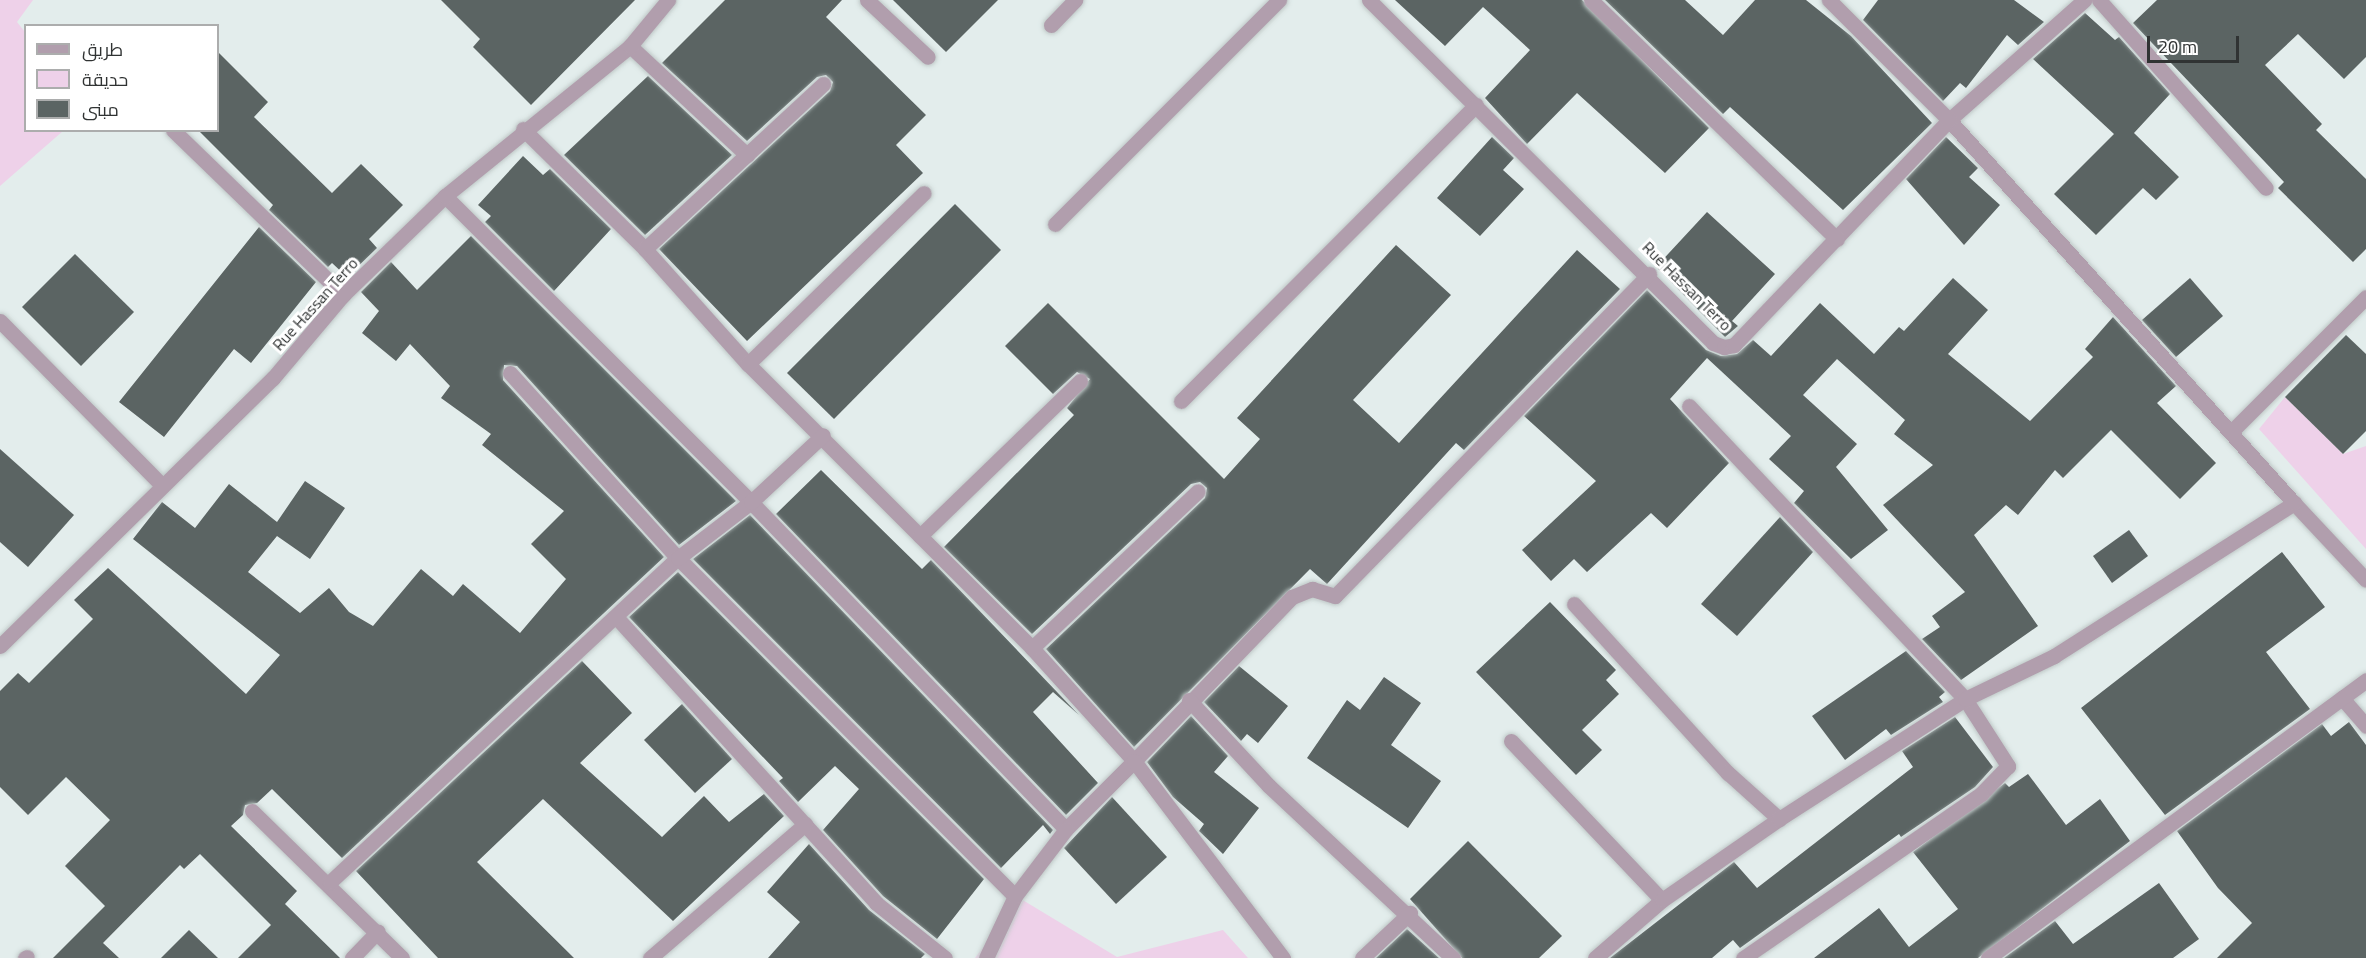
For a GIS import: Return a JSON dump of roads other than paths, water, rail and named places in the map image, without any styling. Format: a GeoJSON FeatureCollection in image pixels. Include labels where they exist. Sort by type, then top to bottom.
{"type":"FeatureCollection","features":[{"type":"Feature","properties":{"kind":"street","name":"Rue Hassan Terro"},"geometry":{"type":"LineString","coordinates":[[0,646],[273,378],[343,295],[445,196],[523,129],[630,46],[668,0]]}},
{"type":"Feature","properties":{"kind":"street"},"geometry":{"type":"LineString","coordinates":[[867,0],[928,57]]}},
{"type":"Feature","properties":{"kind":"street"},"geometry":{"type":"LineString","coordinates":[[1051,25],[1075,0]]}},
{"type":"Feature","properties":{"kind":"street"},"geometry":{"type":"LineString","coordinates":[[1055,224],[1279,0]]}},
{"type":"Feature","properties":{"kind":"street","name":"Rue Hassan Terro"},"geometry":{"type":"LineString","coordinates":[[1369,0],[1649,274],[1713,343],[1734,345],[1949,120],[2084,0]]}},
{"type":"Feature","properties":{"kind":"street"},"geometry":{"type":"LineString","coordinates":[[1591,0],[1837,239]]}},
{"type":"Feature","properties":{"kind":"street"},"geometry":{"type":"LineString","coordinates":[[1829,0],[1949,120],[2233,430],[2294,503],[2366,580]]}},
{"type":"Feature","properties":{"kind":"street"},"geometry":{"type":"LineString","coordinates":[[2100,0],[2266,188]]}},
{"type":"Feature","properties":{"kind":"street"},"geometry":{"type":"LineString","coordinates":[[630,46],[747,155]]}},
{"type":"Feature","properties":{"kind":"street"},"geometry":{"type":"LineString","coordinates":[[645,249],[823,84]]}},
{"type":"Feature","properties":{"kind":"street"},"geometry":{"type":"LineString","coordinates":[[1181,401],[1476,105]]}},
{"type":"Feature","properties":{"kind":"street"},"geometry":{"type":"LineString","coordinates":[[523,129],[645,249],[748,364],[823,435],[1032,648],[1134,761],[1283,958]]}},
{"type":"Feature","properties":{"kind":"street"},"geometry":{"type":"LineString","coordinates":[[175,132],[343,295]]}},
{"type":"Feature","properties":{"kind":"street"},"geometry":{"type":"LineString","coordinates":[[748,364],[924,193]]}},
{"type":"Feature","properties":{"kind":"street"},"geometry":{"type":"LineString","coordinates":[[445,196],[751,502],[1066,828]]}},
{"type":"Feature","properties":{"kind":"street"},"geometry":{"type":"LineString","coordinates":[[986,958],[1015,896],[1066,828],[1134,761],[1189,700],[1292,597],[1312,589],[1335,596],[1649,274]]}},
{"type":"Feature","properties":{"kind":"street"},"geometry":{"type":"LineString","coordinates":[[2233,430],[2366,297]]}},
{"type":"Feature","properties":{"kind":"street"},"geometry":{"type":"LineString","coordinates":[[0,321],[162,485]]}},
{"type":"Feature","properties":{"kind":"street"},"geometry":{"type":"LineString","coordinates":[[510,373],[678,558],[1015,896]]}},
{"type":"Feature","properties":{"kind":"street"},"geometry":{"type":"LineString","coordinates":[[920,536],[1080,381]]}},
{"type":"Feature","properties":{"kind":"street"},"geometry":{"type":"LineString","coordinates":[[1689,406],[1965,699],[2008,766],[1981,794],[1743,958]]}},
{"type":"Feature","properties":{"kind":"street"},"geometry":{"type":"LineString","coordinates":[[330,882],[617,618],[678,558],[751,502],[823,435]]}},
{"type":"Feature","properties":{"kind":"street"},"geometry":{"type":"LineString","coordinates":[[1032,648],[1198,490]]}},
{"type":"Feature","properties":{"kind":"street"},"geometry":{"type":"LineString","coordinates":[[1595,958],[1662,900],[1779,819],[1965,699],[2054,657],[2294,503]]}},
{"type":"Feature","properties":{"kind":"street"},"geometry":{"type":"LineString","coordinates":[[1574,604],[1728,773],[1779,819]]}},
{"type":"Feature","properties":{"kind":"street"},"geometry":{"type":"LineString","coordinates":[[617,618],[876,903],[945,958]]}},
{"type":"Feature","properties":{"kind":"street"},"geometry":{"type":"LineString","coordinates":[[1988,958],[2366,680]]}},
{"type":"Feature","properties":{"kind":"street"},"geometry":{"type":"LineString","coordinates":[[2342,698],[2366,726]]}},
{"type":"Feature","properties":{"kind":"street"},"geometry":{"type":"LineString","coordinates":[[1189,700],[1269,786],[1410,913],[1453,958]]}},
{"type":"Feature","properties":{"kind":"street"},"geometry":{"type":"LineString","coordinates":[[1511,741],[1662,900]]}},
{"type":"Feature","properties":{"kind":"street"},"geometry":{"type":"LineString","coordinates":[[252,811],[330,882],[402,958]]}},
{"type":"Feature","properties":{"kind":"street"},"geometry":{"type":"LineString","coordinates":[[650,958],[805,824]]}},
{"type":"Feature","properties":{"kind":"street"},"geometry":{"type":"LineString","coordinates":[[1362,958],[1410,913]]}},
{"type":"Feature","properties":{"kind":"street"},"geometry":{"type":"LineString","coordinates":[[351,958],[378,932]]}}]}
